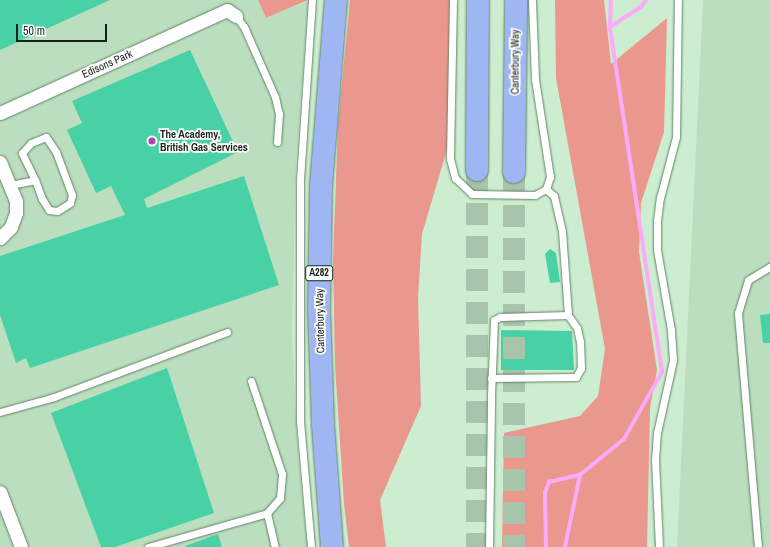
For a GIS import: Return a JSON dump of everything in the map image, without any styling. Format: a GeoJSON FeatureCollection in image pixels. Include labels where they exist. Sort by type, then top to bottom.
{"type":"FeatureCollection","features":[{"type":"Feature","properties":{"kind":"highway","name":"Canterbury Way"},"geometry":{"type":"LineString","coordinates":[[332,547],[323,424],[319,312],[321,186],[336,0]]}},
{"type":"Feature","properties":{"kind":"highway"},"geometry":{"type":"LineString","coordinates":[[477,170],[478,0]]}},
{"type":"Feature","properties":{"kind":"highway","name":"Canterbury Way"},"geometry":{"type":"LineString","coordinates":[[514,172],[516,0]]}},
{"type":"Feature","properties":{"kind":"street","name":"Edisons Park"},"geometry":{"type":"LineString","coordinates":[[0,112],[227,10],[236,16]]}},
{"type":"Feature","properties":{"kind":"street"},"geometry":{"type":"LineString","coordinates":[[0,238],[11,227],[16,213],[16,201],[1,168]]}},
{"type":"Feature","properties":{"kind":"street"},"geometry":{"type":"LineString","coordinates":[[0,492],[21,547]]}},
{"type":"Feature","properties":{"kind":"lane"},"geometry":{"type":"LineString","coordinates":[[311,547],[300,397],[300,180],[312,0]]}},
{"type":"Feature","properties":{"kind":"lane"},"geometry":{"type":"LineString","coordinates":[[453,0],[450,159],[455,178],[472,194],[535,195],[546,189],[550,177],[535,78],[532,0]]}},
{"type":"Feature","properties":{"kind":"lane"},"geometry":{"type":"LineString","coordinates":[[659,547],[655,460],[657,433],[672,360],[671,330],[657,250],[657,221],[660,198],[676,137],[678,0]]}},
{"type":"Feature","properties":{"kind":"lane"},"geometry":{"type":"LineString","coordinates":[[236,16],[244,27],[275,97],[279,114],[277,142]]}},
{"type":"Feature","properties":{"kind":"lane"},"geometry":{"type":"LineString","coordinates":[[46,137],[56,152],[72,195],[70,203],[56,211],[49,210],[42,199],[35,180],[22,153],[31,143],[46,137]]}},
{"type":"Feature","properties":{"kind":"lane"},"geometry":{"type":"LineString","coordinates":[[10,185],[35,180]]}},
{"type":"Feature","properties":{"kind":"lane"},"geometry":{"type":"LineString","coordinates":[[491,378],[576,377],[581,368],[580,342],[576,328],[568,315],[562,231],[554,196],[546,189]]}},
{"type":"Feature","properties":{"kind":"lane"},"geometry":{"type":"LineString","coordinates":[[758,547],[738,313],[748,280],[770,267]]}},
{"type":"Feature","properties":{"kind":"lane"},"geometry":{"type":"LineString","coordinates":[[489,547],[491,378],[494,320],[500,317],[568,315]]}},
{"type":"Feature","properties":{"kind":"lane"},"geometry":{"type":"LineString","coordinates":[[0,412],[54,397],[227,332]]}},
{"type":"Feature","properties":{"kind":"lane"},"geometry":{"type":"LineString","coordinates":[[148,547],[267,513],[280,498],[282,474],[251,381]]}},
{"type":"Feature","properties":{"kind":"lane"},"geometry":{"type":"LineString","coordinates":[[267,513],[275,547]]}},
{"type":"Feature","properties":{"kind":"shaded area"},"geometry":{"type":"Polygon","coordinates":[[[0,0],[258,0],[266,18],[308,1],[296,162],[292,333],[297,441],[307,547],[0,547],[0,0]]]}},
{"type":"Feature","properties":{"kind":"shaded area"},"geometry":{"type":"Polygon","coordinates":[[[258,0],[308,0],[266,18],[258,0]]]}},
{"type":"Feature","properties":{"kind":"shaded area"},"geometry":{"type":"Polygon","coordinates":[[[350,0],[453,0],[451,136],[422,234],[418,297],[421,406],[380,500],[386,547],[349,547],[344,504],[335,366],[333,261],[338,124],[350,0]]]}},
{"type":"Feature","properties":{"kind":"shaded area"},"geometry":{"type":"Polygon","coordinates":[[[555,0],[604,0],[611,64],[667,18],[664,132],[641,203],[639,252],[657,370],[650,408],[647,547],[502,547],[504,433],[580,416],[598,396],[605,349],[556,78],[555,0]]]}},
{"type":"Feature","properties":{"kind":"shaded area"},"geometry":{"type":"Polygon","coordinates":[[[703,0],[770,0],[770,547],[677,547],[703,0]]]}},
{"type":"Feature","properties":{"kind":"building"},"geometry":{"type":"Polygon","coordinates":[[[0,0],[110,0],[0,50],[0,0]]]}},
{"type":"Feature","properties":{"kind":"building"},"geometry":{"type":"Polygon","coordinates":[[[190,50],[238,152],[144,199],[147,208],[244,176],[279,285],[30,368],[26,358],[16,363],[0,315],[0,256],[125,215],[111,186],[96,193],[67,130],[82,123],[72,101],[190,50]]]}},
{"type":"Feature","properties":{"kind":"building"},"geometry":{"type":"Polygon","coordinates":[[[550,249],[556,253],[560,282],[550,283],[545,254],[550,249]]]}},
{"type":"Feature","properties":{"kind":"building"},"geometry":{"type":"Polygon","coordinates":[[[770,314],[770,343],[763,343],[760,315],[770,314]]]}},
{"type":"Feature","properties":{"kind":"building"},"geometry":{"type":"Polygon","coordinates":[[[501,330],[572,331],[574,370],[501,370],[501,330]]]}},
{"type":"Feature","properties":{"kind":"building"},"geometry":{"type":"Polygon","coordinates":[[[167,368],[214,513],[115,547],[101,547],[51,413],[167,368]]]}},
{"type":"Feature","properties":{"kind":"building"},"geometry":{"type":"Polygon","coordinates":[[[218,534],[222,547],[185,546],[218,534]]]}},
{"type":"Feature","properties":{"kind":"waterway"},"geometry":{"type":"LineString","coordinates":[[546,547],[545,493],[549,482],[580,475],[624,439],[662,372],[610,27],[611,0]]}},
{"type":"Feature","properties":{"kind":"waterway"},"geometry":{"type":"LineString","coordinates":[[610,27],[641,7],[646,0]]}},
{"type":"Feature","properties":{"kind":"waterway"},"geometry":{"type":"LineString","coordinates":[[565,547],[580,475]]}},
{"type":"Feature","properties":{"kind":"tunnel"},"geometry":{"type":"LineString","coordinates":[[477,170],[477,547]]}},
{"type":"Feature","properties":{"kind":"tunnel"},"geometry":{"type":"LineString","coordinates":[[514,172],[514,547]]}},
{"type":"Feature","properties":{"kind":"place","name":"The Academy, British Gas Services"},"geometry":{"type":"Point","coordinates":[152,141]}}]}
